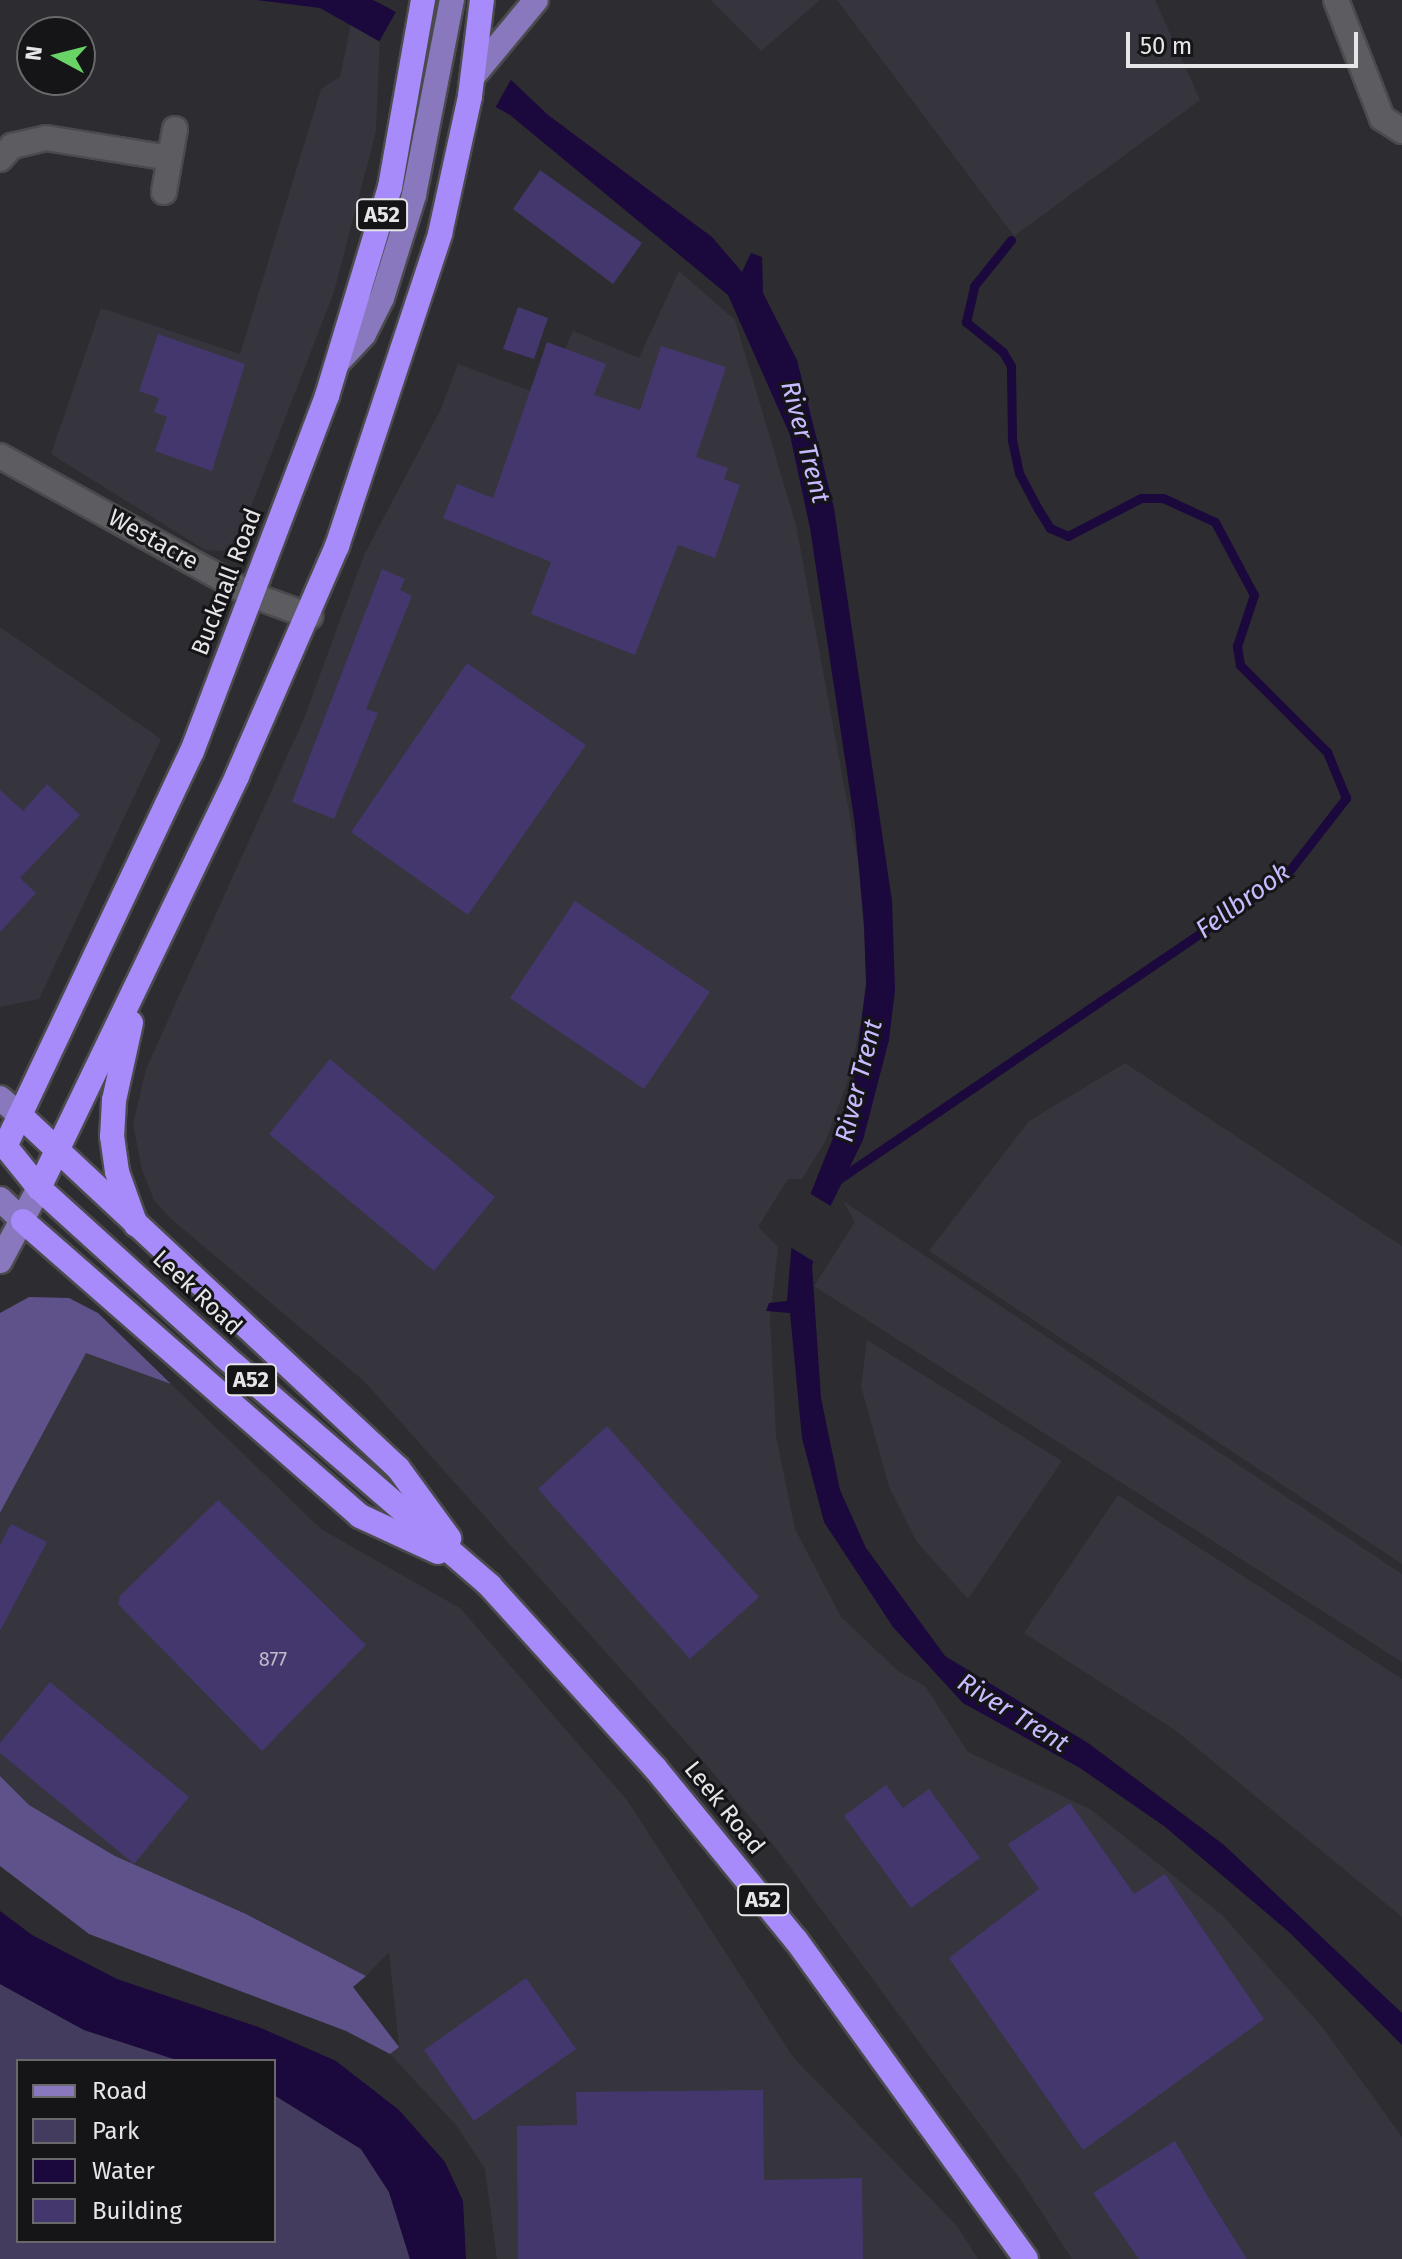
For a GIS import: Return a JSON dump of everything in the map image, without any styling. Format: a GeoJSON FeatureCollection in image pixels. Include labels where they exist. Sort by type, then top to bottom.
{"type":"FeatureCollection","features":[{"type":"Feature","properties":{"kind":"highway","name":"A52"},"geometry":{"type":"LineString","coordinates":[[138,1228],[117,1172],[112,1136],[114,1100],[142,978],[310,616],[407,345],[440,234],[477,69],[482,0]]}},
{"type":"Feature","properties":{"kind":"highway","name":"Bucknall Road"},"geometry":{"type":"LineString","coordinates":[[2,1148],[21,1116],[192,751],[338,362],[390,187],[422,9]]}},
{"type":"Feature","properties":{"kind":"highway"},"geometry":{"type":"LineString","coordinates":[[39,1188],[142,978]]}},
{"type":"Feature","properties":{"kind":"highway","name":"Leek Road"},"geometry":{"type":"LineString","coordinates":[[21,1116],[56,1152],[398,1468],[469,1566],[655,1768],[796,1940],[1026,2259]]}},
{"type":"Feature","properties":{"kind":"highway","name":"Leek Road"},"geometry":{"type":"LineString","coordinates":[[2,1148],[39,1188],[224,1356],[469,1566]]}},
{"type":"Feature","properties":{"kind":"highway"},"geometry":{"type":"LineString","coordinates":[[23,1221],[360,1516],[469,1566]]}},
{"type":"Feature","properties":{"kind":"main road","name":"A52"},"geometry":{"type":"LineString","coordinates":[[338,362],[364,334],[382,298],[414,195],[452,0]]}},
{"type":"Feature","properties":{"kind":"main road"},"geometry":{"type":"LineString","coordinates":[[477,69],[536,0]]}},
{"type":"Feature","properties":{"kind":"main road"},"geometry":{"type":"LineString","coordinates":[[0,1098],[21,1116]]}},
{"type":"Feature","properties":{"kind":"main road"},"geometry":{"type":"LineString","coordinates":[[0,1261],[39,1188]]}},
{"type":"Feature","properties":{"kind":"main road"},"geometry":{"type":"LineString","coordinates":[[0,1199],[23,1221]]}},
{"type":"Feature","properties":{"kind":"street"},"geometry":{"type":"LineString","coordinates":[[1336,0],[1382,118],[1402,131]]}},
{"type":"Feature","properties":{"kind":"street"},"geometry":{"type":"LineString","coordinates":[[164,192],[175,129]]}},
{"type":"Feature","properties":{"kind":"street"},"geometry":{"type":"LineString","coordinates":[[0,159],[12,146],[46,138],[169,158]]}},
{"type":"Feature","properties":{"kind":"street","name":"Westacre"},"geometry":{"type":"LineString","coordinates":[[0,456],[252,595],[310,616]]}},
{"type":"Feature","properties":{"kind":"shaded area"},"geometry":{"type":"Polygon","coordinates":[[[711,0],[820,0],[761,51],[711,0]]]}},
{"type":"Feature","properties":{"kind":"shaded area"},"geometry":{"type":"Polygon","coordinates":[[[837,0],[1155,0],[1200,100],[1014,236],[837,0]]]}},
{"type":"Feature","properties":{"kind":"shaded area"},"geometry":{"type":"Polygon","coordinates":[[[351,24],[380,38],[376,131],[334,292],[241,532],[224,551],[205,550],[51,454],[101,308],[240,354],[321,89],[340,77],[351,24]]]}},
{"type":"Feature","properties":{"kind":"shaded area"},"geometry":{"type":"Polygon","coordinates":[[[679,271],[735,320],[796,525],[859,866],[868,985],[850,1075],[826,1140],[802,1179],[788,1179],[758,1227],[778,1247],[770,1319],[776,1436],[795,1529],[841,1617],[898,1671],[925,1686],[968,1752],[1090,1809],[1222,1915],[1323,2028],[1402,2137],[1402,2259],[1072,2259],[1020,2179],[779,1852],[708,1767],[365,1382],[170,1218],[154,1200],[142,1170],[133,1124],[146,1069],[303,721],[364,555],[440,411],[458,364],[544,396],[573,331],[639,358],[679,271]]]}},
{"type":"Feature","properties":{"kind":"shaded area"},"geometry":{"type":"Polygon","coordinates":[[[0,627],[161,739],[39,999],[0,1007],[0,627]]]}},
{"type":"Feature","properties":{"kind":"shaded area"},"geometry":{"type":"Polygon","coordinates":[[[1125,1063],[1402,1246],[1402,1564],[929,1251],[1029,1121],[1125,1063]]]}},
{"type":"Feature","properties":{"kind":"shaded area"},"geometry":{"type":"Polygon","coordinates":[[[843,1201],[1402,1574],[1402,1662],[814,1286],[855,1222],[843,1201]]]}},
{"type":"Feature","properties":{"kind":"shaded area"},"geometry":{"type":"Polygon","coordinates":[[[29,1297],[69,1298],[98,1313],[171,1384],[86,1353],[0,1513],[0,1313],[29,1297]]]}},
{"type":"Feature","properties":{"kind":"shaded area"},"geometry":{"type":"Polygon","coordinates":[[[867,1340],[1062,1461],[968,1599],[917,1542],[889,1487],[861,1386],[867,1340]]]}},
{"type":"Feature","properties":{"kind":"shaded area"},"geometry":{"type":"Polygon","coordinates":[[[86,1352],[171,1384],[321,1529],[460,1608],[627,1800],[793,2057],[957,2226],[978,2259],[497,2259],[485,2169],[456,2125],[390,2054],[399,2046],[389,1952],[366,1976],[246,1914],[115,1856],[29,1805],[0,1776],[0,1513],[86,1352]]]}},
{"type":"Feature","properties":{"kind":"shaded area"},"geometry":{"type":"Polygon","coordinates":[[[1118,1495],[1402,1679],[1402,1917],[1175,1730],[1024,1633],[1118,1495]]]}},
{"type":"Feature","properties":{"kind":"shaded area"},"geometry":{"type":"Polygon","coordinates":[[[0,1776],[29,1805],[115,1856],[246,1914],[366,1976],[353,1987],[399,2047],[390,2054],[346,2031],[89,1934],[0,1866],[0,1776]]]}},
{"type":"Feature","properties":{"kind":"green space"},"geometry":{"type":"Polygon","coordinates":[[[0,1984],[84,2030],[174,2059],[16,2059],[16,2243],[276,2243],[276,2096],[361,2149],[389,2192],[410,2259],[0,2259],[0,1984]]]}},
{"type":"Feature","properties":{"kind":"water","name":"River Trent"},"geometry":{"type":"Polygon","coordinates":[[[257,0],[373,0],[385,6],[507,76],[548,115],[712,237],[742,272],[751,253],[762,257],[763,293],[797,360],[834,508],[892,901],[895,990],[889,1040],[863,1140],[827,1213],[812,1266],[821,1398],[840,1490],[866,1548],[945,1656],[1088,1743],[1224,1845],[1402,2013],[1402,2045],[1289,1932],[1164,1826],[1080,1768],[963,1703],[893,1627],[824,1522],[802,1438],[790,1313],[766,1311],[769,1303],[787,1301],[792,1240],[853,1088],[866,984],[864,925],[855,825],[810,528],[790,435],[728,295],[510,115],[320,8],[257,0]]]}},
{"type":"Feature","properties":{"kind":"water"},"geometry":{"type":"Polygon","coordinates":[[[0,1911],[32,1935],[117,1979],[261,2028],[336,2061],[399,2110],[445,2162],[463,2201],[466,2259],[410,2259],[389,2192],[361,2149],[276,2096],[276,2059],[174,2059],[84,2030],[0,1984],[0,1911]]]}},
{"type":"Feature","properties":{"kind":"pier"},"geometry":{"type":"Polygon","coordinates":[[[398,8],[513,76],[494,110],[379,42],[398,8]]]}},
{"type":"Feature","properties":{"kind":"pier"},"geometry":{"type":"Polygon","coordinates":[[[806,1191],[834,1208],[816,1263],[787,1245],[806,1191]]]}},
{"type":"Feature","properties":{"kind":"building"},"geometry":{"type":"Polygon","coordinates":[[[540,170],[642,243],[613,284],[513,209],[540,170]]]}},
{"type":"Feature","properties":{"kind":"building"},"geometry":{"type":"Polygon","coordinates":[[[518,307],[548,318],[534,359],[503,349],[518,307]]]}},
{"type":"Feature","properties":{"kind":"building"},"geometry":{"type":"Polygon","coordinates":[[[158,334],[245,364],[212,471],[155,451],[167,417],[154,412],[159,398],[139,391],[158,334]]]}},
{"type":"Feature","properties":{"kind":"building"},"geometry":{"type":"Polygon","coordinates":[[[547,342],[606,364],[594,395],[640,410],[661,346],[726,367],[696,457],[728,468],[724,479],[740,485],[715,558],[678,545],[635,655],[531,614],[551,562],[443,518],[457,484],[493,498],[547,342]]]}},
{"type":"Feature","properties":{"kind":"building"},"geometry":{"type":"Polygon","coordinates":[[[382,569],[405,579],[400,590],[412,596],[366,709],[378,713],[334,819],[292,802],[382,569]]]}},
{"type":"Feature","properties":{"kind":"building"},"geometry":{"type":"Polygon","coordinates":[[[467,663],[586,745],[468,915],[351,832],[467,663]]]}},
{"type":"Feature","properties":{"kind":"building"},"geometry":{"type":"Polygon","coordinates":[[[47,784],[80,815],[20,878],[36,893],[0,932],[0,790],[23,811],[47,784]]]}},
{"type":"Feature","properties":{"kind":"building"},"geometry":{"type":"Polygon","coordinates":[[[575,901],[710,992],[644,1089],[510,998],[575,901]]]}},
{"type":"Feature","properties":{"kind":"building"},"geometry":{"type":"Polygon","coordinates":[[[330,1059],[495,1197],[434,1271],[269,1134],[330,1059]]]}},
{"type":"Feature","properties":{"kind":"building"},"geometry":{"type":"Polygon","coordinates":[[[607,1426],[759,1597],[690,1659],[538,1489],[607,1426]]]}},
{"type":"Feature","properties":{"kind":"building"},"geometry":{"type":"Polygon","coordinates":[[[218,1500],[366,1645],[262,1751],[118,1604],[120,1596],[218,1500]]]}},
{"type":"Feature","properties":{"kind":"building"},"geometry":{"type":"Polygon","coordinates":[[[11,1524],[47,1542],[0,1631],[0,1545],[11,1524]]]}},
{"type":"Feature","properties":{"kind":"building"},"geometry":{"type":"Polygon","coordinates":[[[50,1682],[189,1797],[134,1864],[0,1753],[0,1743],[50,1682]]]}},
{"type":"Feature","properties":{"kind":"building"},"geometry":{"type":"Polygon","coordinates":[[[886,1785],[903,1808],[929,1789],[980,1858],[911,1908],[844,1816],[886,1785]]]}},
{"type":"Feature","properties":{"kind":"building"},"geometry":{"type":"Polygon","coordinates":[[[1070,1803],[1134,1894],[1165,1874],[1264,2019],[1083,2150],[949,1958],[1039,1889],[1008,1844],[1070,1803]]]}},
{"type":"Feature","properties":{"kind":"building"},"geometry":{"type":"Polygon","coordinates":[[[526,1978],[576,2049],[474,2121],[424,2050],[526,1978]]]}},
{"type":"Feature","properties":{"kind":"building"},"geometry":{"type":"Polygon","coordinates":[[[763,2090],[764,2180],[862,2178],[863,2259],[518,2259],[517,2126],[577,2125],[576,2092],[763,2090]]]}},
{"type":"Feature","properties":{"kind":"building"},"geometry":{"type":"Polygon","coordinates":[[[1175,2141],[1247,2259],[1139,2259],[1093,2193],[1175,2141]]]}},
{"type":"Feature","properties":{"kind":"waterway","name":"Fellbrook"},"geometry":{"type":"LineString","coordinates":[[836,1181],[1286,875],[1346,798],[1327,752],[1240,665],[1237,646],[1254,595],[1215,522],[1163,498],[1141,498],[1068,536],[1050,528],[1038,509],[1019,473],[1012,440],[1011,366],[1003,352],[966,322],[974,286],[1011,240]]}}]}
